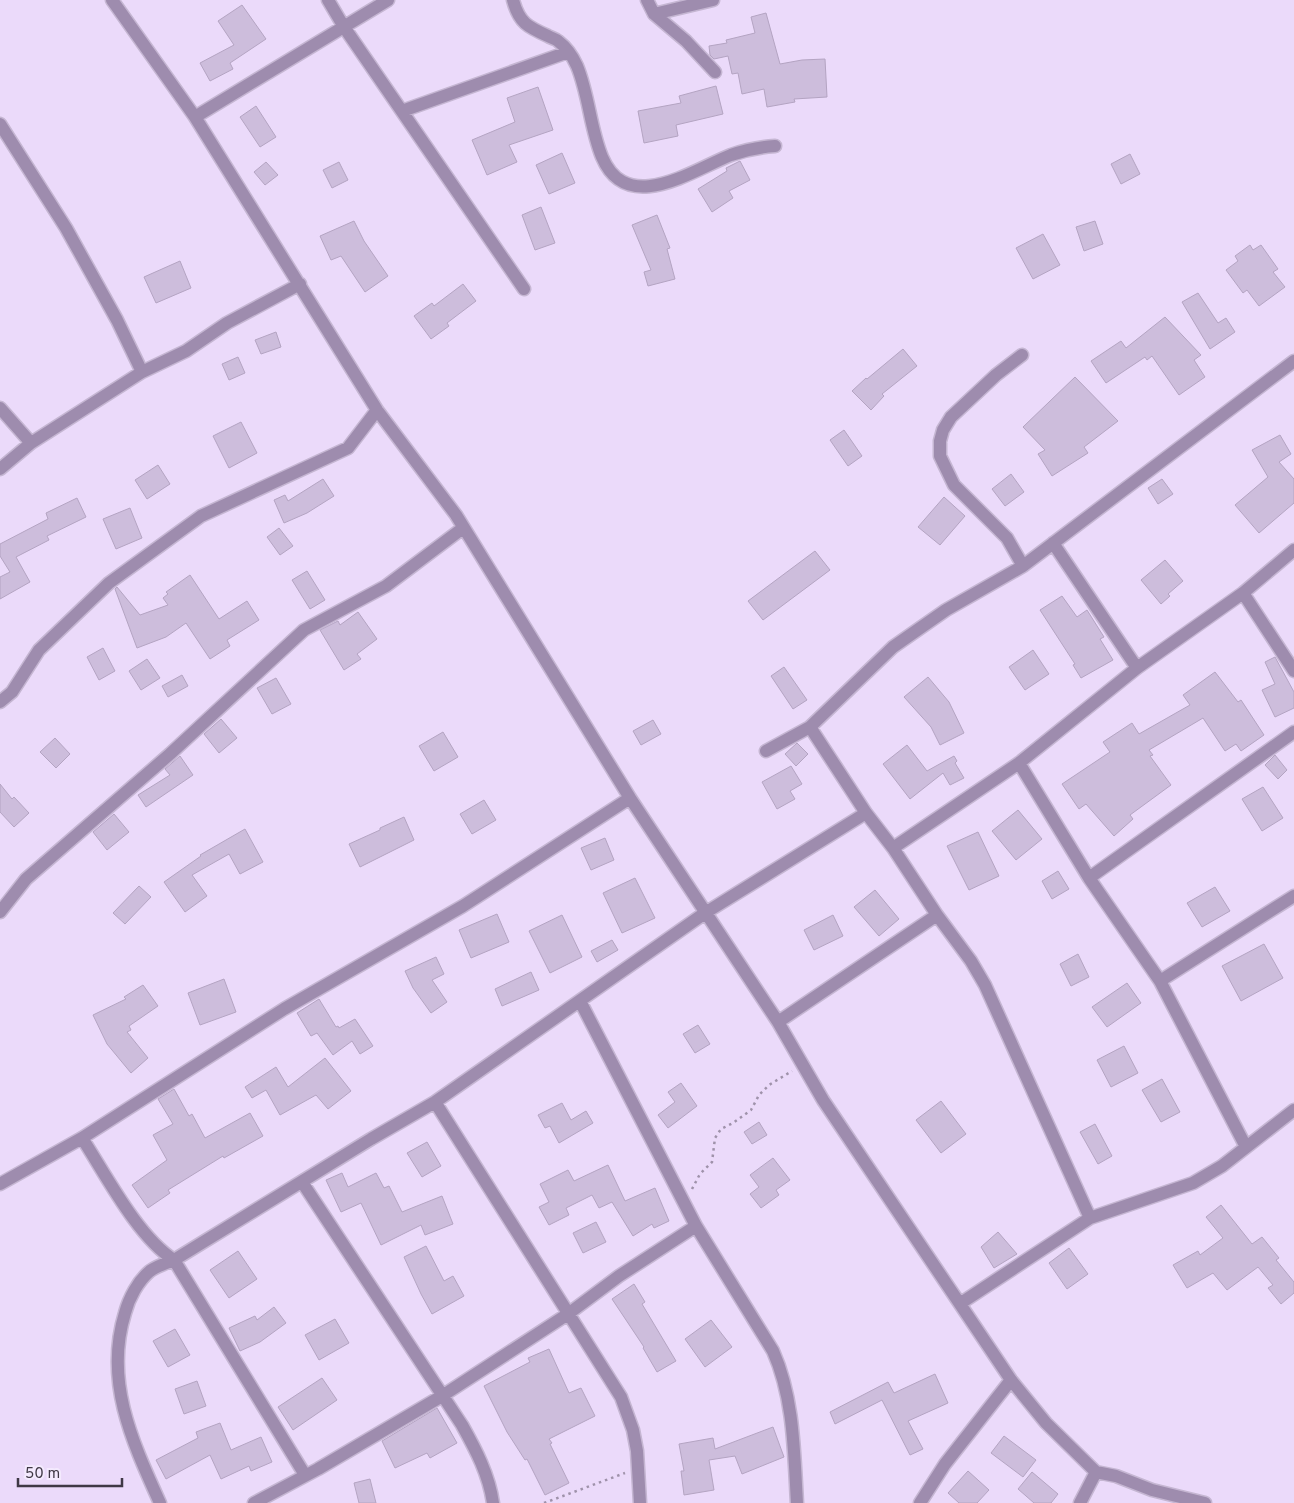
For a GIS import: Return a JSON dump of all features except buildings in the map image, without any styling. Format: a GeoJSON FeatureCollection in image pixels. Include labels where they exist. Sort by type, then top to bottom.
{"type":"FeatureCollection","features":[{"type":"Feature","properties":{"kind":"street"},"geometry":{"type":"LineString","coordinates":[[112,0],[195,116],[377,410],[463,528],[630,798],[778,1022],[839,1125],[1011,1380],[1046,1423],[1096,1472],[1116,1476],[1152,1490],[1204,1503]]}},
{"type":"Feature","properties":{"kind":"street"},"geometry":{"type":"LineString","coordinates":[[328,0],[344,27],[524,289]]}},
{"type":"Feature","properties":{"kind":"street"},"geometry":{"type":"LineString","coordinates":[[195,116],[388,0]]}},
{"type":"Feature","properties":{"kind":"street"},"geometry":{"type":"LineString","coordinates":[[513,0],[520,19],[528,27],[558,41],[576,65],[584,87],[602,157],[610,174],[624,184],[639,187],[658,186],[733,155],[754,148],[775,146]]}},
{"type":"Feature","properties":{"kind":"street"},"geometry":{"type":"LineString","coordinates":[[647,0],[654,14],[686,41],[715,72]]}},
{"type":"Feature","properties":{"kind":"street"},"geometry":{"type":"LineString","coordinates":[[654,14],[713,0]]}},
{"type":"Feature","properties":{"kind":"street"},"geometry":{"type":"LineString","coordinates":[[402,111],[568,52]]}},
{"type":"Feature","properties":{"kind":"street"},"geometry":{"type":"LineString","coordinates":[[0,124],[66,228],[117,320],[142,372]]}},
{"type":"Feature","properties":{"kind":"street"},"geometry":{"type":"LineString","coordinates":[[0,469],[31,443],[142,372],[186,351],[227,323],[300,284]]}},
{"type":"Feature","properties":{"kind":"street"},"geometry":{"type":"LineString","coordinates":[[1022,355],[996,375],[951,417],[940,442],[940,456],[954,485],[1007,538],[1023,566]]}},
{"type":"Feature","properties":{"kind":"street"},"geometry":{"type":"LineString","coordinates":[[766,751],[810,727],[893,647],[946,610],[1023,566],[1294,361]]}},
{"type":"Feature","properties":{"kind":"street"},"geometry":{"type":"LineString","coordinates":[[0,408],[31,443]]}},
{"type":"Feature","properties":{"kind":"street"},"geometry":{"type":"LineString","coordinates":[[0,702],[12,692],[40,650],[109,583],[201,516],[348,448],[377,410]]}},
{"type":"Feature","properties":{"kind":"street"},"geometry":{"type":"LineString","coordinates":[[0,912],[26,879],[170,754],[304,630],[386,586],[463,528]]}},
{"type":"Feature","properties":{"kind":"street"},"geometry":{"type":"LineString","coordinates":[[1053,543],[1137,668]]}},
{"type":"Feature","properties":{"kind":"street"},"geometry":{"type":"LineString","coordinates":[[893,848],[1019,763],[1137,668],[1243,593],[1294,550]]}},
{"type":"Feature","properties":{"kind":"street"},"geometry":{"type":"LineString","coordinates":[[1243,593],[1294,671]]}},
{"type":"Feature","properties":{"kind":"street"},"geometry":{"type":"LineString","coordinates":[[810,727],[866,813],[893,848],[937,916],[971,961],[985,985],[1090,1218]]}},
{"type":"Feature","properties":{"kind":"street"},"geometry":{"type":"LineString","coordinates":[[1089,878],[1294,732]]}},
{"type":"Feature","properties":{"kind":"street"},"geometry":{"type":"LineString","coordinates":[[1019,763],[1089,878],[1160,981],[1246,1147]]}},
{"type":"Feature","properties":{"kind":"street"},"geometry":{"type":"LineString","coordinates":[[0,1184],[82,1138],[284,1009],[463,906],[630,798]]}},
{"type":"Feature","properties":{"kind":"street"},"geometry":{"type":"LineString","coordinates":[[160,1503],[139,1458],[122,1407],[116,1364],[119,1331],[128,1303],[141,1280],[151,1271],[174,1260],[435,1102],[705,913],[866,813]]}},
{"type":"Feature","properties":{"kind":"street"},"geometry":{"type":"LineString","coordinates":[[1160,981],[1294,896]]}},
{"type":"Feature","properties":{"kind":"street"},"geometry":{"type":"LineString","coordinates":[[778,1022],[937,916]]}},
{"type":"Feature","properties":{"kind":"street"},"geometry":{"type":"LineString","coordinates":[[580,1000],[696,1226],[773,1351],[781,1369],[788,1396],[794,1442],[797,1503]]}},
{"type":"Feature","properties":{"kind":"street"},"geometry":{"type":"LineString","coordinates":[[435,1102],[621,1397],[633,1430],[637,1450],[640,1503]]}},
{"type":"Feature","properties":{"kind":"street"},"geometry":{"type":"LineString","coordinates":[[960,1303],[1090,1218],[1193,1183],[1222,1166],[1294,1110]]}},
{"type":"Feature","properties":{"kind":"street"},"geometry":{"type":"LineString","coordinates":[[82,1138],[143,1230],[164,1253],[174,1260],[305,1476]]}},
{"type":"Feature","properties":{"kind":"street"},"geometry":{"type":"LineString","coordinates":[[302,1182],[475,1448],[490,1486],[493,1503]]}},
{"type":"Feature","properties":{"kind":"street"},"geometry":{"type":"LineString","coordinates":[[254,1503],[305,1476],[442,1396],[568,1314],[619,1276],[696,1226]]}},
{"type":"Feature","properties":{"kind":"street"},"geometry":{"type":"LineString","coordinates":[[920,1503],[945,1464],[1011,1380]]}},
{"type":"Feature","properties":{"kind":"street"},"geometry":{"type":"LineString","coordinates":[[1080,1503],[1096,1472]]}},
{"type":"Feature","properties":{"kind":"path"},"geometry":{"type":"LineString","coordinates":[[684,1203],[700,1174],[712,1162],[715,1138],[721,1129],[751,1110],[759,1095],[768,1085],[784,1077],[802,1064]]}},
{"type":"Feature","properties":{"kind":"path"},"geometry":{"type":"LineString","coordinates":[[544,1503],[638,1469]]}}]}
